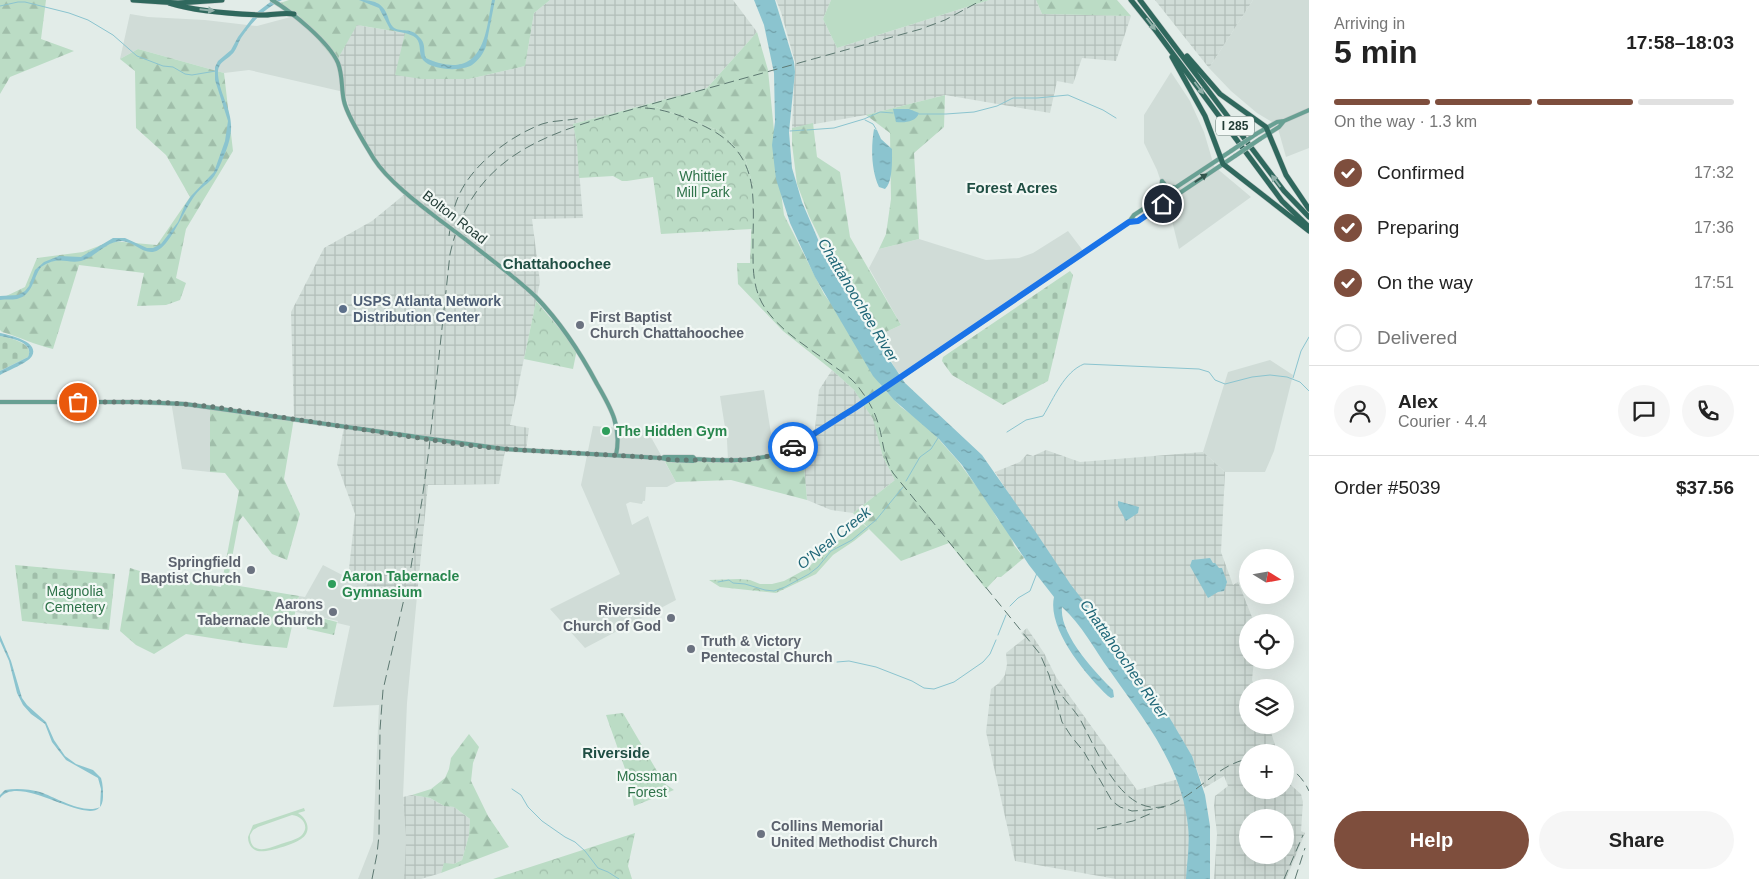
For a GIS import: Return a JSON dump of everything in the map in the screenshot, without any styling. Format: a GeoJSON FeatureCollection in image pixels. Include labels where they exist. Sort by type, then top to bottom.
{"type":"FeatureCollection","features":[{"type":"Feature","properties":{"kind":"highway"},"geometry":{"type":"LineString","coordinates":[[133,0],[169,3],[222,0]]}},
{"type":"Feature","properties":{"kind":"highway","name":"I 285"},"geometry":{"type":"LineString","coordinates":[[1131,0],[1170,49],[1282,201],[1309,227]]}},
{"type":"Feature","properties":{"kind":"highway","name":"I 285"},"geometry":{"type":"LineString","coordinates":[[1140,0],[1284,191],[1309,218]]}},
{"type":"Feature","properties":{"kind":"highway"},"geometry":{"type":"LineString","coordinates":[[169,3],[191,8],[247,14],[294,14]]}},
{"type":"Feature","properties":{"kind":"highway"},"geometry":{"type":"LineString","coordinates":[[1165,32],[1220,94],[1267,130],[1286,175],[1309,209]]}},
{"type":"Feature","properties":{"kind":"highway"},"geometry":{"type":"LineString","coordinates":[[1170,49],[1174,60],[1205,116],[1223,164],[1309,231]]}},
{"type":"Feature","properties":{"kind":"main road","name":"Bolton Road"},"geometry":{"type":"LineString","coordinates":[[272,0],[294,14],[330,50],[338,62],[346,107],[377,163],[408,194],[524,286],[546,308],[571,339],[585,360],[615,417],[619,436],[616,455]]}},
{"type":"Feature","properties":{"kind":"main road"},"geometry":{"type":"LineString","coordinates":[[0,402],[185,404],[505,449],[661,458],[671,456],[693,457],[695,459],[740,461],[776,454],[807,440],[831,422],[855,408],[1129,222],[1134,215],[1256,134],[1279,127],[1284,121],[1309,110]]}},
{"type":"Feature","properties":{"kind":"main road"},"geometry":{"type":"LineString","coordinates":[[1129,222],[1138,221],[1173,198],[1260,139],[1267,130]]}},
{"type":"Feature","properties":{"kind":"main road"},"geometry":{"type":"LineString","coordinates":[[1156,200],[1161,191],[1162,181],[1168,188],[1177,187]]}},
{"type":"Feature","properties":{"kind":"main road"},"geometry":{"type":"LineString","coordinates":[[1158,207],[1169,209],[1173,198]]}},
{"type":"Feature","properties":{"kind":"shaded area"},"geometry":{"type":"Polygon","coordinates":[[[550,0],[733,0],[757,32],[707,88],[573,124],[577,145],[583,218],[532,219],[540,282],[510,425],[529,428],[526,451],[505,451],[499,484],[428,485],[417,596],[365,599],[368,577],[348,578],[355,514],[337,464],[344,427],[294,418],[291,312],[324,248],[372,221],[405,194],[376,165],[355,125],[336,62],[356,25],[406,33],[469,79],[525,66],[534,13],[550,0]]]}},
{"type":"Feature","properties":{"kind":"shaded area"},"geometry":{"type":"Polygon","coordinates":[[[776,0],[831,0],[823,19],[837,48],[989,0],[1036,0],[1042,14],[1131,16],[1116,61],[1082,58],[1073,84],[1057,81],[1050,113],[945,95],[866,115],[792,128],[795,62],[776,0]]]}},
{"type":"Feature","properties":{"kind":"shaded area"},"geometry":{"type":"Polygon","coordinates":[[[1155,0],[1253,0],[1209,68],[1155,0]]]}},
{"type":"Feature","properties":{"kind":"shaded area"},"geometry":{"type":"Polygon","coordinates":[[[1253,0],[1309,0],[1309,148],[1286,157],[1277,125],[1257,113],[1231,91],[1209,68],[1253,0]]]}},
{"type":"Feature","properties":{"kind":"shaded area"},"geometry":{"type":"Polygon","coordinates":[[[130,14],[257,26],[298,15],[338,64],[344,92],[249,70],[224,73],[138,49],[120,59],[130,14]]]}},
{"type":"Feature","properties":{"kind":"shaded area"},"geometry":{"type":"Polygon","coordinates":[[[1171,72],[1190,101],[1204,132],[1214,166],[1251,197],[1179,249],[1166,197],[1157,170],[1144,143],[1144,115],[1171,72]]]}},
{"type":"Feature","properties":{"kind":"shaded area"},"geometry":{"type":"Polygon","coordinates":[[[1068,231],[1084,252],[900,374],[896,370],[877,336],[901,325],[869,268],[879,249],[919,239],[986,260],[1019,258],[1033,253],[1068,231]]]}},
{"type":"Feature","properties":{"kind":"shaded area"},"geometry":{"type":"Polygon","coordinates":[[[1270,360],[1293,375],[1274,451],[1265,472],[1225,472],[1203,452],[1228,372],[1270,360]]]}},
{"type":"Feature","properties":{"kind":"shaded area"},"geometry":{"type":"Polygon","coordinates":[[[832,370],[854,390],[874,419],[883,457],[895,480],[853,513],[831,510],[807,500],[804,465],[805,438],[815,429],[819,390],[832,370]]]}},
{"type":"Feature","properties":{"kind":"shaded area"},"geometry":{"type":"Polygon","coordinates":[[[764,390],[774,452],[748,460],[728,461],[727,440],[720,396],[764,390]]]}},
{"type":"Feature","properties":{"kind":"shaded area"},"geometry":{"type":"Polygon","coordinates":[[[171,401],[210,406],[210,472],[182,469],[171,401]]]}},
{"type":"Feature","properties":{"kind":"shaded area"},"geometry":{"type":"Polygon","coordinates":[[[593,426],[647,430],[676,482],[667,487],[646,487],[645,501],[642,504],[630,502],[626,504],[632,525],[648,516],[676,600],[585,648],[550,609],[620,574],[581,485],[593,426]]]}},
{"type":"Feature","properties":{"kind":"shaded area"},"geometry":{"type":"Polygon","coordinates":[[[1046,450],[1080,462],[1203,452],[1225,472],[1221,552],[1233,585],[1238,582],[1239,584],[1239,604],[1247,604],[1251,614],[1239,614],[1239,669],[1253,669],[1252,679],[1239,679],[1239,734],[1272,734],[1275,744],[1239,744],[1239,799],[1294,799],[1294,788],[1301,794],[1303,802],[1301,831],[1305,833],[1294,860],[1294,809],[1239,809],[1239,864],[1292,864],[1286,879],[1214,879],[1217,834],[1214,806],[1215,796],[1228,786],[1224,776],[1204,788],[1191,755],[1165,721],[1163,704],[1144,691],[1102,634],[1097,617],[1080,601],[1035,536],[995,472],[1020,462],[1027,454],[1033,456],[1046,450]]]}},
{"type":"Feature","properties":{"kind":"shaded area"},"geometry":{"type":"Polygon","coordinates":[[[323,565],[348,578],[368,577],[366,599],[417,596],[407,703],[403,797],[406,839],[404,879],[358,879],[373,841],[379,705],[333,707],[350,626],[337,623],[338,621],[296,612],[299,596],[305,597],[323,565]]]}},
{"type":"Feature","properties":{"kind":"shaded area"},"geometry":{"type":"Polygon","coordinates":[[[1027,628],[1044,653],[1056,677],[1137,790],[1179,779],[1192,812],[1190,879],[1116,879],[1015,861],[986,732],[991,689],[1005,675],[1006,653],[1025,638],[1021,633],[1027,628]]]}},
{"type":"Feature","properties":{"kind":"shaded area"},"geometry":{"type":"Polygon","coordinates":[[[412,795],[430,798],[444,806],[454,807],[470,819],[469,835],[462,860],[454,864],[444,864],[441,873],[421,879],[404,879],[406,839],[403,797],[412,795]]]}},
{"type":"Feature","properties":{"kind":"green space"},"geometry":{"type":"Polygon","coordinates":[[[0,0],[46,0],[41,39],[74,51],[10,77],[0,94],[0,0]]]}},
{"type":"Feature","properties":{"kind":"green space"},"geometry":{"type":"Polygon","coordinates":[[[289,0],[550,0],[534,13],[525,66],[469,79],[422,79],[395,75],[405,33],[357,25],[336,62],[298,15],[277,4],[289,0]]]}},
{"type":"Feature","properties":{"kind":"green space"},"geometry":{"type":"Polygon","coordinates":[[[831,0],[989,0],[837,48],[823,19],[831,0]]]}},
{"type":"Feature","properties":{"kind":"green space"},"geometry":{"type":"Polygon","coordinates":[[[1036,0],[1117,0],[1131,16],[1042,14],[1036,0]]]}},
{"type":"Feature","properties":{"kind":"green space"},"geometry":{"type":"Polygon","coordinates":[[[757,32],[768,70],[784,215],[824,294],[843,320],[881,386],[901,407],[927,426],[958,461],[988,502],[997,518],[1009,531],[1014,545],[1024,558],[1001,577],[997,577],[986,589],[949,543],[901,561],[853,513],[895,480],[883,457],[873,419],[854,390],[783,331],[738,284],[737,263],[750,263],[753,186],[745,158],[720,131],[648,104],[707,88],[757,32]]]}},
{"type":"Feature","properties":{"kind":"green space"},"geometry":{"type":"Polygon","coordinates":[[[138,49],[224,73],[233,151],[186,229],[176,278],[186,283],[180,300],[166,305],[137,306],[144,273],[79,265],[53,349],[2,332],[0,330],[0,299],[25,287],[37,258],[83,252],[112,241],[157,245],[190,197],[166,155],[136,128],[135,71],[120,59],[138,49]]]}},
{"type":"Feature","properties":{"kind":"green space"},"geometry":{"type":"Polygon","coordinates":[[[945,95],[944,127],[914,153],[919,239],[879,249],[886,234],[891,199],[890,133],[866,115],[945,95]]]}},
{"type":"Feature","properties":{"kind":"green space","name":"Whittier Mill Park"},"geometry":{"type":"Polygon","coordinates":[[[648,104],[720,131],[745,158],[753,186],[752,229],[661,234],[653,177],[627,181],[622,181],[613,176],[579,178],[577,145],[573,124],[648,104]]]}},
{"type":"Feature","properties":{"kind":"green space"},"geometry":{"type":"Polygon","coordinates":[[[813,123],[817,157],[840,172],[850,237],[901,325],[877,336],[834,267],[809,216],[797,184],[792,128],[813,123]]]}},
{"type":"Feature","properties":{"kind":"green space"},"geometry":{"type":"Polygon","coordinates":[[[1070,271],[1073,275],[1048,381],[1003,405],[952,375],[942,361],[943,357],[1070,271]]]}},
{"type":"Feature","properties":{"kind":"green space"},"geometry":{"type":"Polygon","coordinates":[[[536,301],[577,349],[573,369],[524,359],[536,301]]]}},
{"type":"Feature","properties":{"kind":"green space"},"geometry":{"type":"Polygon","coordinates":[[[0,336],[20,342],[28,348],[29,352],[28,357],[0,371],[0,336]]]}},
{"type":"Feature","properties":{"kind":"green space"},"geometry":{"type":"Polygon","coordinates":[[[210,406],[294,418],[284,479],[300,514],[287,560],[272,554],[243,516],[239,521],[227,584],[299,596],[287,648],[186,634],[154,654],[136,645],[120,631],[130,568],[153,575],[221,587],[239,491],[225,473],[210,472],[210,406]]]}},
{"type":"Feature","properties":{"kind":"green space"},"geometry":{"type":"Polygon","coordinates":[[[805,438],[804,465],[807,500],[731,480],[676,482],[663,458],[748,460],[781,450],[805,438]]]}},
{"type":"Feature","properties":{"kind":"green space"},"geometry":{"type":"Polygon","coordinates":[[[863,524],[869,529],[833,555],[816,574],[776,593],[720,587],[709,580],[739,579],[750,580],[760,584],[784,581],[808,568],[831,544],[848,536],[863,524]]]}},
{"type":"Feature","properties":{"kind":"green space","name":"Magnolia Cemetery"},"geometry":{"type":"Polygon","coordinates":[[[15,565],[115,574],[109,630],[22,621],[15,565]]]}},
{"type":"Feature","properties":{"kind":"green space"},"geometry":{"type":"Polygon","coordinates":[[[310,615],[337,622],[334,635],[307,629],[310,615]]]}},
{"type":"Feature","properties":{"kind":"green space","name":"Mossman Forest"},"geometry":{"type":"Polygon","coordinates":[[[623,713],[664,783],[674,790],[634,806],[629,780],[606,715],[623,713]]]}},
{"type":"Feature","properties":{"kind":"green space"},"geometry":{"type":"Polygon","coordinates":[[[469,734],[479,747],[473,763],[471,781],[488,816],[509,847],[441,873],[444,863],[454,864],[462,860],[469,835],[470,819],[454,807],[444,806],[430,798],[412,795],[431,789],[445,778],[451,758],[469,734]]]}},
{"type":"Feature","properties":{"kind":"green space"},"geometry":{"type":"Polygon","coordinates":[[[304,808],[305,811],[298,813],[306,822],[308,829],[301,839],[292,844],[271,850],[259,851],[255,850],[248,841],[253,825],[304,808]],[[292,815],[253,830],[250,835],[254,847],[258,849],[268,848],[294,840],[302,835],[305,825],[302,819],[292,815]]]}},
{"type":"Feature","properties":{"kind":"green space"},"geometry":{"type":"Polygon","coordinates":[[[635,833],[628,866],[632,879],[493,879],[635,833]]]}},
{"type":"Feature","properties":{"kind":"water"},"geometry":{"type":"Polygon","coordinates":[[[273,0],[282,0],[270,7],[254,21],[241,38],[234,52],[219,67],[220,84],[230,116],[231,134],[228,145],[214,176],[195,195],[166,243],[160,249],[149,252],[128,242],[116,242],[81,261],[53,261],[47,263],[38,271],[30,290],[26,294],[17,299],[0,300],[0,296],[18,295],[25,291],[35,270],[44,262],[59,256],[81,257],[113,238],[125,238],[147,248],[153,248],[161,244],[178,222],[191,196],[214,172],[225,141],[228,121],[215,80],[215,67],[218,61],[231,50],[256,13],[273,0]]]}},
{"type":"Feature","properties":{"kind":"water"},"geometry":{"type":"Polygon","coordinates":[[[359,0],[377,3],[386,12],[393,27],[413,32],[417,35],[423,44],[426,58],[439,63],[453,65],[464,63],[479,51],[486,31],[492,0],[495,0],[486,46],[482,54],[472,65],[461,69],[446,69],[432,66],[423,60],[416,38],[390,29],[379,8],[359,0]]]}},
{"type":"Feature","properties":{"kind":"water","name":"Chattahoochee River"},"geometry":{"type":"Polygon","coordinates":[[[754,0],[775,0],[794,62],[795,72],[789,132],[792,168],[802,202],[820,244],[877,341],[905,383],[982,455],[1071,585],[1103,626],[1141,685],[1165,710],[1192,756],[1205,795],[1210,826],[1210,879],[1186,879],[1189,832],[1184,804],[1178,783],[1169,763],[1148,725],[1082,629],[1062,607],[1066,629],[1072,640],[1088,663],[1113,690],[1114,697],[1108,696],[1079,664],[1062,637],[1056,623],[1053,610],[1054,597],[1029,565],[962,465],[939,439],[894,400],[873,376],[815,277],[790,223],[776,179],[772,145],[775,122],[774,73],[764,25],[754,0]]]}},
{"type":"Feature","properties":{"kind":"water"},"geometry":{"type":"Polygon","coordinates":[[[893,109],[909,109],[919,113],[913,120],[896,122],[893,109]]]}},
{"type":"Feature","properties":{"kind":"water"},"geometry":{"type":"Polygon","coordinates":[[[874,129],[877,130],[881,139],[892,149],[891,176],[885,189],[879,187],[874,173],[872,143],[874,129]]]}},
{"type":"Feature","properties":{"kind":"water"},"geometry":{"type":"Polygon","coordinates":[[[0,333],[16,337],[28,343],[32,346],[33,351],[30,359],[0,375],[0,371],[28,357],[29,352],[25,344],[0,336],[0,333]]]}},
{"type":"Feature","properties":{"kind":"water"},"geometry":{"type":"Polygon","coordinates":[[[1118,501],[1139,507],[1138,513],[1126,521],[1118,506],[1118,501]]]}},
{"type":"Feature","properties":{"kind":"water"},"geometry":{"type":"Polygon","coordinates":[[[1210,558],[1219,568],[1222,568],[1227,582],[1224,591],[1208,598],[1190,566],[1192,560],[1210,558]]]}},
{"type":"Feature","properties":{"kind":"water"},"geometry":{"type":"Polygon","coordinates":[[[0,635],[11,661],[22,698],[46,722],[54,740],[65,756],[76,764],[93,770],[101,778],[103,797],[100,805],[101,789],[98,778],[66,760],[52,742],[45,724],[31,714],[23,705],[17,693],[9,661],[0,641],[0,635]]]}},
{"type":"Feature","properties":{"kind":"water"},"geometry":{"type":"Polygon","coordinates":[[[5,790],[27,790],[40,792],[86,809],[99,807],[90,811],[25,792],[11,792],[0,798],[0,795],[5,790]]]}},
{"type":"Feature","properties":{"kind":"waterway"},"geometry":{"type":"LineString","coordinates":[[0,6],[25,2],[69,13],[88,20],[113,35],[137,56],[163,66],[173,67],[185,74],[192,75],[216,71]]}},
{"type":"Feature","properties":{"kind":"waterway"},"geometry":{"type":"LineString","coordinates":[[919,114],[974,112],[997,106],[1013,98],[1068,95],[1103,110],[1116,118]]}},
{"type":"Feature","properties":{"kind":"waterway"},"geometry":{"type":"LineString","coordinates":[[807,130],[834,128],[880,112],[893,113]]}},
{"type":"Feature","properties":{"kind":"waterway"},"geometry":{"type":"LineString","coordinates":[[865,120],[873,124],[876,129]]}},
{"type":"Feature","properties":{"kind":"waterway"},"geometry":{"type":"LineString","coordinates":[[790,131],[804,130]]}},
{"type":"Feature","properties":{"kind":"waterway"},"geometry":{"type":"LineString","coordinates":[[1293,378],[1301,351],[1309,337]]}},
{"type":"Feature","properties":{"kind":"waterway"},"geometry":{"type":"LineString","coordinates":[[1007,432],[1026,420],[1043,416],[1065,379],[1084,364],[1199,369],[1209,372],[1215,380],[1225,384],[1252,377],[1270,375],[1287,377],[1300,382],[1309,391]]}},
{"type":"Feature","properties":{"kind":"waterway"},"geometry":{"type":"LineString","coordinates":[[906,481],[920,457],[931,449],[938,438]]}},
{"type":"Feature","properties":{"kind":"waterway","name":"O'Neal Creek"},"geometry":{"type":"LineString","coordinates":[[718,582],[729,580],[733,583],[774,591],[785,587],[809,574],[818,567],[831,551],[852,540],[876,520],[903,487]]}},
{"type":"Feature","properties":{"kind":"waterway"},"geometry":{"type":"LineString","coordinates":[[1010,606],[1018,598],[1030,591],[1037,573]]}},
{"type":"Feature","properties":{"kind":"waterway"},"geometry":{"type":"LineString","coordinates":[[998,635],[1006,615]]}},
{"type":"Feature","properties":{"kind":"waterway"},"geometry":{"type":"LineString","coordinates":[[837,662],[849,661],[876,667],[912,681],[924,688],[934,689],[954,682],[983,662],[990,654],[996,640]]}},
{"type":"Feature","properties":{"kind":"waterway"},"geometry":{"type":"LineString","coordinates":[[512,789],[521,795],[528,807],[542,821],[575,842],[585,851],[598,868],[619,879]]}},
{"type":"Feature","properties":{"kind":"railway"},"geometry":{"type":"LineString","coordinates":[[372,879],[379,835],[380,730],[383,690],[410,573],[422,500],[450,254],[459,223],[472,198],[489,177],[508,159],[531,145],[556,134],[612,115],[921,29],[945,20],[982,0]]}},
{"type":"Feature","properties":{"kind":"railway"},"geometry":{"type":"LineString","coordinates":[[645,108],[669,112],[706,127],[725,139],[738,152],[746,166],[751,182],[754,274],[757,292],[762,303],[786,331],[849,377],[863,393],[872,407],[880,430],[885,454],[893,473],[1040,654],[1049,675],[1062,722],[1084,752],[1112,801],[1120,807],[1132,811],[1164,807]]}},
{"type":"Feature","properties":{"kind":"railway"},"geometry":{"type":"LineString","coordinates":[[449,236],[451,220],[459,195],[473,173],[494,152],[518,136],[542,124],[580,118]]}},
{"type":"Feature","properties":{"kind":"railway"},"geometry":{"type":"LineString","coordinates":[[1055,684],[1078,716],[1116,784],[1143,805],[1158,807],[1176,802],[1228,766],[1239,762]]}},
{"type":"Feature","properties":{"kind":"railway"},"geometry":{"type":"LineString","coordinates":[[1294,771],[1305,783],[1309,791]]}},
{"type":"Feature","properties":{"kind":"railway"},"geometry":{"type":"LineString","coordinates":[[1097,829],[1133,821],[1152,813]]}},
{"type":"Feature","properties":{"kind":"railway"},"geometry":{"type":"LineString","coordinates":[[1284,879],[1303,835]]}},
{"type":"Feature","properties":{"kind":"railway"},"geometry":{"type":"LineString","coordinates":[[1295,879],[1305,848]]}},
{"type":"Feature","properties":{"kind":"way so far"},"geometry":{"type":"LineString","coordinates":[[78,402],[162,402],[208,406],[465,445],[671,460],[746,460],[770,456],[793,447]]}},
{"type":"Feature","properties":{"kind":"place","name":"USPS Atlanta Network Distribution Center"},"geometry":{"type":"Point","coordinates":[343,309]}},
{"type":"Feature","properties":{"kind":"place","name":"First Baptist Church Chattahoochee"},"geometry":{"type":"Point","coordinates":[580,325]}},
{"type":"Feature","properties":{"kind":"place","name":"The Hidden Gym"},"geometry":{"type":"Point","coordinates":[606,431]}},
{"type":"Feature","properties":{"kind":"place","name":"Springfield Baptist Church"},"geometry":{"type":"Point","coordinates":[251,570]}},
{"type":"Feature","properties":{"kind":"place","name":"Aaron Tabernacle Gymnasium"},"geometry":{"type":"Point","coordinates":[332,584]}},
{"type":"Feature","properties":{"kind":"place","name":"Aarons Tabernacle Church"},"geometry":{"type":"Point","coordinates":[333,612]}},
{"type":"Feature","properties":{"kind":"place","name":"Riverside Church of God"},"geometry":{"type":"Point","coordinates":[671,618]}},
{"type":"Feature","properties":{"kind":"place","name":"Truth & Victory Pentecostal Church"},"geometry":{"type":"Point","coordinates":[691,649]}},
{"type":"Feature","properties":{"kind":"place","name":"Collins Memorial United Methodist Church"},"geometry":{"type":"Point","coordinates":[761,834]}},
{"type":"Feature","properties":{"kind":"district","name":"Forest Acres"},"geometry":{"type":"Point","coordinates":[1012,188]}},
{"type":"Feature","properties":{"kind":"district","name":"Chattahoochee"},"geometry":{"type":"Point","coordinates":[557,264]}},
{"type":"Feature","properties":{"kind":"district","name":"Riverside"},"geometry":{"type":"Point","coordinates":[616,753]}},
{"type":"Feature","properties":{"kind":"route"},"geometry":{"type":"LineString","coordinates":[[793,447],[807,440],[831,422],[855,408],[1129,222],[1138,221],[1163,204]]}}]}
